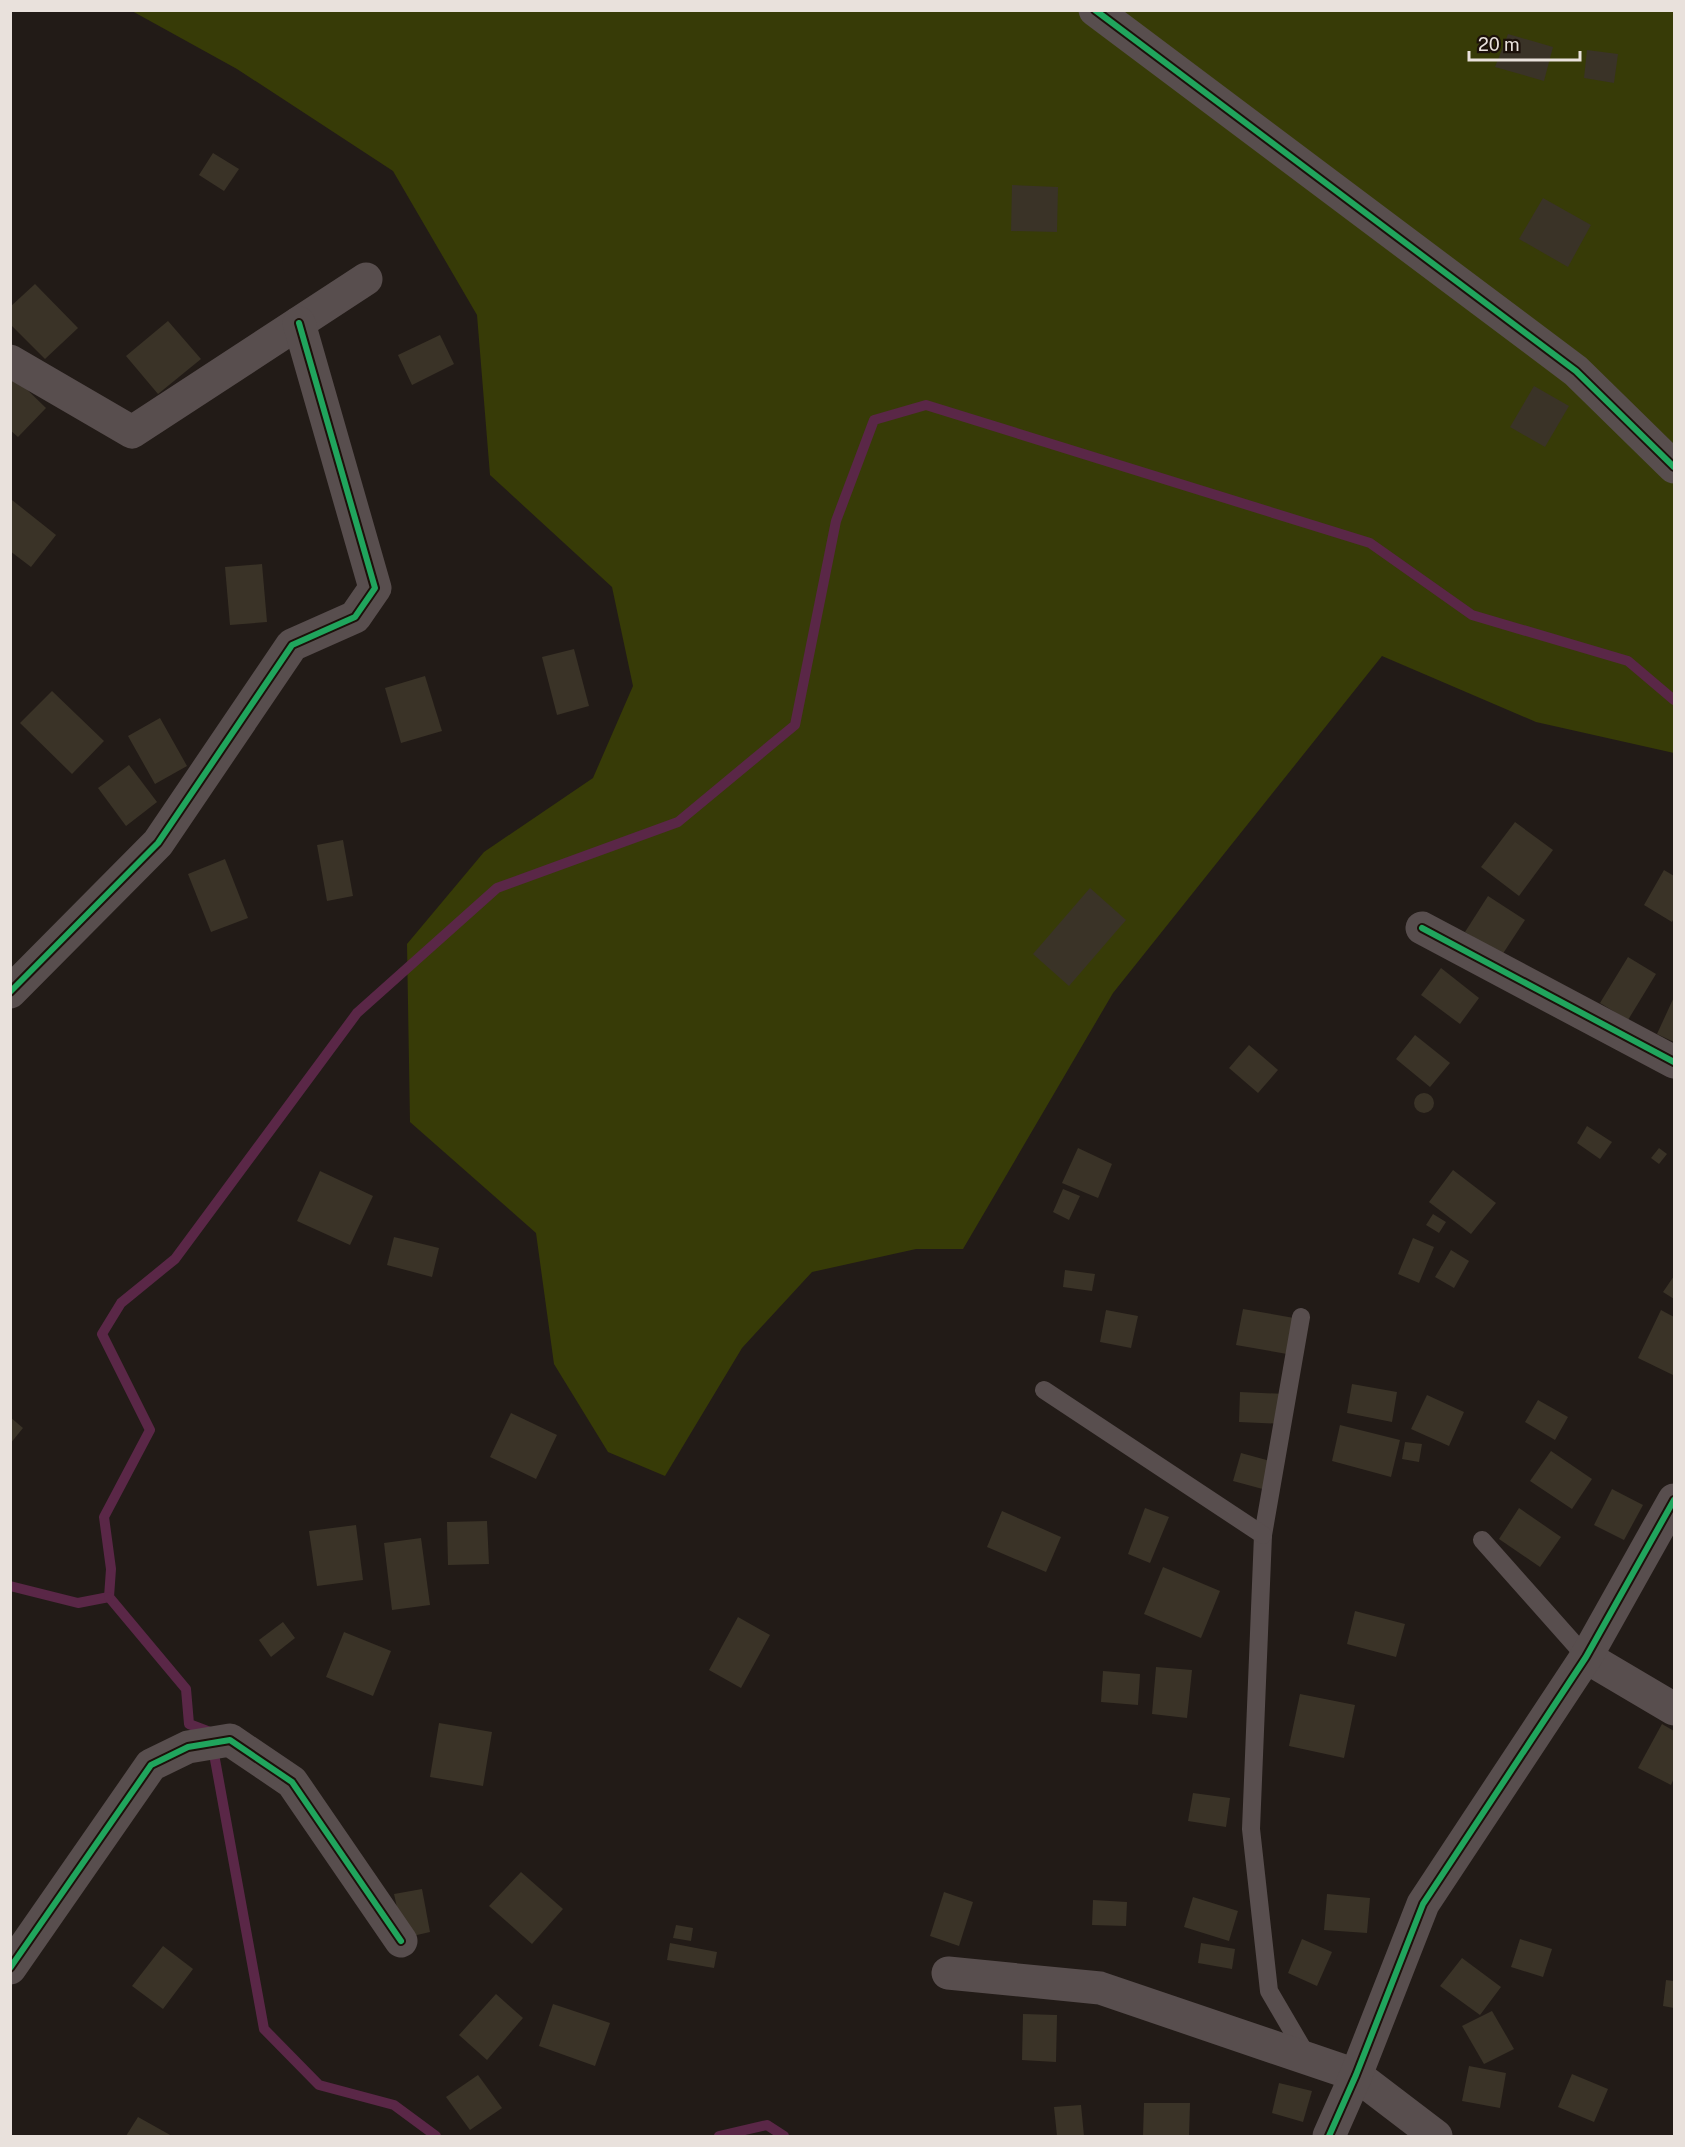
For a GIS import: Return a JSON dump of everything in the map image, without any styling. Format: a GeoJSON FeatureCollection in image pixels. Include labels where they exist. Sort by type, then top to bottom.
{"type":"FeatureCollection","features":[{"type":"Feature","properties":{"kind":"street"},"geometry":{"type":"LineString","coordinates":[[1095,10],[1576,371],[1674,467]]}},
{"type":"Feature","properties":{"kind":"street"},"geometry":{"type":"LineString","coordinates":[[10,361],[132,432],[366,279]]}},
{"type":"Feature","properties":{"kind":"street"},"geometry":{"type":"LineString","coordinates":[[10,992],[158,843],[292,645],[355,616],[375,588],[299,323]]}},
{"type":"Feature","properties":{"kind":"street"},"geometry":{"type":"LineString","coordinates":[[1422,928],[1674,1062]]}},
{"type":"Feature","properties":{"kind":"street"},"geometry":{"type":"LineString","coordinates":[[1329,2136],[1356,2075],[1423,1904],[1586,1657],[1674,1500]]}},
{"type":"Feature","properties":{"kind":"street"},"geometry":{"type":"LineString","coordinates":[[1586,1657],[1674,1709]]}},
{"type":"Feature","properties":{"kind":"street"},"geometry":{"type":"LineString","coordinates":[[10,1968],[151,1765],[188,1747],[231,1740],[292,1782],[401,1941]]}},
{"type":"Feature","properties":{"kind":"street"},"geometry":{"type":"LineString","coordinates":[[948,1973],[1100,1988],[1356,2075],[1436,2136]]}},
{"type":"Feature","properties":{"kind":"lane"},"geometry":{"type":"LineString","coordinates":[[1301,1317],[1263,1535],[1251,1829],[1269,1991],[1308,2058]]}},
{"type":"Feature","properties":{"kind":"lane"},"geometry":{"type":"LineString","coordinates":[[1044,1390],[1263,1535]]}},
{"type":"Feature","properties":{"kind":"lane"},"geometry":{"type":"LineString","coordinates":[[1482,1540],[1586,1657]]}},
{"type":"Feature","properties":{"kind":"green space"},"geometry":{"type":"Polygon","coordinates":[[[132,11],[1674,11],[1674,753],[1536,722],[1382,656],[1113,993],[963,1249],[916,1249],[812,1272],[742,1348],[665,1476],[608,1452],[554,1364],[536,1233],[410,1122],[407,944],[484,852],[593,778],[633,686],[612,587],[490,475],[477,315],[393,171],[237,69],[132,11]]]}},
{"type":"Feature","properties":{"kind":"building"},"geometry":{"type":"Polygon","coordinates":[[[1508,34],[1553,47],[1544,81],[1495,67],[1508,34]]]}},
{"type":"Feature","properties":{"kind":"building"},"geometry":{"type":"Polygon","coordinates":[[[1587,50],[1618,54],[1614,83],[1584,78],[1587,50]]]}},
{"type":"Feature","properties":{"kind":"building"},"geometry":{"type":"Polygon","coordinates":[[[213,153],[239,169],[224,191],[199,175],[213,153]]]}},
{"type":"Feature","properties":{"kind":"building"},"geometry":{"type":"Polygon","coordinates":[[[1012,185],[1058,187],[1057,232],[1011,231],[1012,185]]]}},
{"type":"Feature","properties":{"kind":"building"},"geometry":{"type":"Polygon","coordinates":[[[1543,198],[1591,225],[1568,267],[1519,239],[1543,198]]]}},
{"type":"Feature","properties":{"kind":"building"},"geometry":{"type":"Polygon","coordinates":[[[35,284],[78,328],[45,359],[10,324],[10,307],[35,284]]]}},
{"type":"Feature","properties":{"kind":"building"},"geometry":{"type":"Polygon","coordinates":[[[168,321],[201,359],[158,394],[126,356],[168,321]]]}},
{"type":"Feature","properties":{"kind":"building"},"geometry":{"type":"Polygon","coordinates":[[[440,335],[454,364],[412,385],[398,355],[440,335]]]}},
{"type":"Feature","properties":{"kind":"building"},"geometry":{"type":"Polygon","coordinates":[[[15,378],[46,408],[18,437],[10,430],[10,383],[15,378]]]}},
{"type":"Feature","properties":{"kind":"building"},"geometry":{"type":"Polygon","coordinates":[[[1534,386],[1569,406],[1545,447],[1510,427],[1534,386]]]}},
{"type":"Feature","properties":{"kind":"building"},"geometry":{"type":"Polygon","coordinates":[[[12,500],[56,535],[31,567],[10,551],[12,500]]]}},
{"type":"Feature","properties":{"kind":"building"},"geometry":{"type":"Polygon","coordinates":[[[262,564],[267,622],[230,625],[225,567],[262,564]]]}},
{"type":"Feature","properties":{"kind":"building"},"geometry":{"type":"Polygon","coordinates":[[[574,649],[589,706],[557,715],[542,657],[574,649]]]}},
{"type":"Feature","properties":{"kind":"building"},"geometry":{"type":"Polygon","coordinates":[[[425,676],[442,731],[401,743],[385,688],[425,676]]]}},
{"type":"Feature","properties":{"kind":"building"},"geometry":{"type":"Polygon","coordinates":[[[52,691],[104,741],[72,774],[20,723],[52,691]]]}},
{"type":"Feature","properties":{"kind":"building"},"geometry":{"type":"Polygon","coordinates":[[[160,718],[187,766],[155,784],[128,736],[160,718]]]}},
{"type":"Feature","properties":{"kind":"building"},"geometry":{"type":"Polygon","coordinates":[[[129,765],[157,802],[126,826],[98,788],[129,765]]]}},
{"type":"Feature","properties":{"kind":"building"},"geometry":{"type":"Polygon","coordinates":[[[1515,822],[1553,850],[1519,896],[1481,867],[1515,822]]]}},
{"type":"Feature","properties":{"kind":"building"},"geometry":{"type":"Polygon","coordinates":[[[343,840],[353,896],[327,901],[317,845],[343,840]]]}},
{"type":"Feature","properties":{"kind":"building"},"geometry":{"type":"Polygon","coordinates":[[[225,859],[248,918],[211,932],[188,874],[225,859]]]}},
{"type":"Feature","properties":{"kind":"building"},"geometry":{"type":"Polygon","coordinates":[[[1664,870],[1674,876],[1674,918],[1672,922],[1644,905],[1664,870]]]}},
{"type":"Feature","properties":{"kind":"building"},"geometry":{"type":"Polygon","coordinates":[[[1090,888],[1126,920],[1069,986],[1033,954],[1090,888]]]}},
{"type":"Feature","properties":{"kind":"building"},"geometry":{"type":"Polygon","coordinates":[[[1488,896],[1525,920],[1502,955],[1465,932],[1488,896]]]}},
{"type":"Feature","properties":{"kind":"building"},"geometry":{"type":"Polygon","coordinates":[[[1628,957],[1656,974],[1628,1020],[1600,1003],[1628,957]]]}},
{"type":"Feature","properties":{"kind":"building"},"geometry":{"type":"Polygon","coordinates":[[[1441,968],[1479,998],[1460,1024],[1421,995],[1441,968]]]}},
{"type":"Feature","properties":{"kind":"building"},"geometry":{"type":"Polygon","coordinates":[[[1674,997],[1674,1042],[1657,1034],[1674,997]]]}},
{"type":"Feature","properties":{"kind":"building"},"geometry":{"type":"Polygon","coordinates":[[[1415,1035],[1450,1063],[1430,1087],[1396,1059],[1415,1035]]]}},
{"type":"Feature","properties":{"kind":"building"},"geometry":{"type":"Polygon","coordinates":[[[1249,1045],[1278,1070],[1258,1093],[1229,1068],[1249,1045]]]}},
{"type":"Feature","properties":{"kind":"building"},"geometry":{"type":"Polygon","coordinates":[[[1424,1093],[1431,1096],[1434,1103],[1431,1110],[1424,1113],[1417,1110],[1414,1103],[1417,1096],[1424,1093]]]}},
{"type":"Feature","properties":{"kind":"building"},"geometry":{"type":"Polygon","coordinates":[[[1587,1126],[1612,1142],[1600,1159],[1577,1143],[1587,1126]]]}},
{"type":"Feature","properties":{"kind":"building"},"geometry":{"type":"Polygon","coordinates":[[[1078,1148],[1112,1164],[1098,1198],[1062,1183],[1078,1148]]]}},
{"type":"Feature","properties":{"kind":"building"},"geometry":{"type":"Polygon","coordinates":[[[1659,1148],[1667,1154],[1659,1164],[1651,1158],[1659,1148]]]}},
{"type":"Feature","properties":{"kind":"building"},"geometry":{"type":"Polygon","coordinates":[[[1453,1170],[1496,1203],[1471,1234],[1429,1202],[1453,1170]]]}},
{"type":"Feature","properties":{"kind":"building"},"geometry":{"type":"Polygon","coordinates":[[[320,1171],[373,1196],[350,1245],[297,1221],[320,1171]]]}},
{"type":"Feature","properties":{"kind":"building"},"geometry":{"type":"Polygon","coordinates":[[[1063,1189],[1080,1196],[1069,1220],[1053,1212],[1063,1189]]]}},
{"type":"Feature","properties":{"kind":"building"},"geometry":{"type":"Polygon","coordinates":[[[1433,1214],[1446,1222],[1439,1233],[1426,1225],[1433,1214]]]}},
{"type":"Feature","properties":{"kind":"building"},"geometry":{"type":"Polygon","coordinates":[[[394,1237],[439,1248],[432,1277],[387,1265],[394,1237]]]}},
{"type":"Feature","properties":{"kind":"building"},"geometry":{"type":"Polygon","coordinates":[[[1413,1238],[1434,1247],[1419,1283],[1398,1274],[1413,1238]]]}},
{"type":"Feature","properties":{"kind":"building"},"geometry":{"type":"Polygon","coordinates":[[[1451,1250],[1469,1261],[1454,1288],[1435,1277],[1451,1250]]]}},
{"type":"Feature","properties":{"kind":"building"},"geometry":{"type":"Polygon","coordinates":[[[1065,1270],[1095,1274],[1092,1291],[1063,1287],[1065,1270]]]}},
{"type":"Feature","properties":{"kind":"building"},"geometry":{"type":"Polygon","coordinates":[[[1674,1276],[1674,1299],[1663,1292],[1674,1276]]]}},
{"type":"Feature","properties":{"kind":"building"},"geometry":{"type":"Polygon","coordinates":[[[1243,1309],[1294,1318],[1287,1354],[1236,1345],[1243,1309]]]}},
{"type":"Feature","properties":{"kind":"building"},"geometry":{"type":"Polygon","coordinates":[[[1106,1310],[1138,1316],[1131,1348],[1100,1342],[1106,1310]]]}},
{"type":"Feature","properties":{"kind":"building"},"geometry":{"type":"Polygon","coordinates":[[[1661,1310],[1674,1317],[1673,1375],[1638,1358],[1661,1310]]]}},
{"type":"Feature","properties":{"kind":"building"},"geometry":{"type":"Polygon","coordinates":[[[1352,1384],[1397,1392],[1392,1422],[1347,1413],[1352,1384]]]}},
{"type":"Feature","properties":{"kind":"building"},"geometry":{"type":"Polygon","coordinates":[[[1240,1392],[1286,1394],[1285,1424],[1239,1422],[1240,1392]]]}},
{"type":"Feature","properties":{"kind":"building"},"geometry":{"type":"Polygon","coordinates":[[[1427,1395],[1464,1412],[1449,1446],[1411,1429],[1427,1395]]]}},
{"type":"Feature","properties":{"kind":"building"},"geometry":{"type":"Polygon","coordinates":[[[1538,1400],[1568,1417],[1555,1440],[1525,1422],[1538,1400]]]}},
{"type":"Feature","properties":{"kind":"building"},"geometry":{"type":"Polygon","coordinates":[[[511,1413],[557,1435],[536,1479],[490,1457],[511,1413]]]}},
{"type":"Feature","properties":{"kind":"building"},"geometry":{"type":"Polygon","coordinates":[[[10,1417],[23,1428],[10,1444],[10,1417]]]}},
{"type":"Feature","properties":{"kind":"building"},"geometry":{"type":"Polygon","coordinates":[[[1340,1425],[1400,1440],[1391,1477],[1332,1461],[1340,1425]]]}},
{"type":"Feature","properties":{"kind":"building"},"geometry":{"type":"Polygon","coordinates":[[[1405,1442],[1422,1444],[1419,1462],[1402,1459],[1405,1442]]]}},
{"type":"Feature","properties":{"kind":"building"},"geometry":{"type":"Polygon","coordinates":[[[1551,1451],[1592,1479],[1572,1509],[1530,1481],[1551,1451]]]}},
{"type":"Feature","properties":{"kind":"building"},"geometry":{"type":"Polygon","coordinates":[[[1241,1453],[1278,1463],[1270,1491],[1233,1481],[1241,1453]]]}},
{"type":"Feature","properties":{"kind":"building"},"geometry":{"type":"Polygon","coordinates":[[[1612,1489],[1643,1505],[1624,1540],[1594,1525],[1612,1489]]]}},
{"type":"Feature","properties":{"kind":"building"},"geometry":{"type":"Polygon","coordinates":[[[1145,1508],[1169,1517],[1150,1563],[1128,1554],[1145,1508]]]}},
{"type":"Feature","properties":{"kind":"building"},"geometry":{"type":"Polygon","coordinates":[[[1519,1508],[1561,1537],[1540,1567],[1499,1539],[1519,1508]]]}},
{"type":"Feature","properties":{"kind":"building"},"geometry":{"type":"Polygon","coordinates":[[[1002,1511],[1061,1537],[1046,1572],[987,1547],[1002,1511]]]}},
{"type":"Feature","properties":{"kind":"building"},"geometry":{"type":"Polygon","coordinates":[[[487,1521],[489,1564],[448,1565],[447,1522],[487,1521]]]}},
{"type":"Feature","properties":{"kind":"building"},"geometry":{"type":"Polygon","coordinates":[[[356,1525],[363,1580],[317,1586],[309,1531],[356,1525]]]}},
{"type":"Feature","properties":{"kind":"building"},"geometry":{"type":"Polygon","coordinates":[[[421,1538],[430,1605],[392,1610],[384,1543],[421,1538]]]}},
{"type":"Feature","properties":{"kind":"building"},"geometry":{"type":"Polygon","coordinates":[[[1163,1567],[1220,1591],[1201,1638],[1144,1614],[1163,1567]]]}},
{"type":"Feature","properties":{"kind":"building"},"geometry":{"type":"Polygon","coordinates":[[[1355,1611],[1405,1624],[1396,1657],[1347,1644],[1355,1611]]]}},
{"type":"Feature","properties":{"kind":"building"},"geometry":{"type":"Polygon","coordinates":[[[738,1617],[770,1635],[741,1688],[709,1670],[738,1617]]]}},
{"type":"Feature","properties":{"kind":"building"},"geometry":{"type":"Polygon","coordinates":[[[283,1622],[295,1638],[271,1657],[259,1640],[283,1622]]]}},
{"type":"Feature","properties":{"kind":"building"},"geometry":{"type":"Polygon","coordinates":[[[344,1632],[391,1651],[373,1696],[326,1677],[344,1632]]]}},
{"type":"Feature","properties":{"kind":"building"},"geometry":{"type":"Polygon","coordinates":[[[1156,1667],[1192,1670],[1187,1718],[1152,1714],[1156,1667]]]}},
{"type":"Feature","properties":{"kind":"building"},"geometry":{"type":"Polygon","coordinates":[[[1103,1671],[1140,1674],[1138,1705],[1101,1702],[1103,1671]]]}},
{"type":"Feature","properties":{"kind":"building"},"geometry":{"type":"Polygon","coordinates":[[[1300,1694],[1355,1705],[1344,1758],[1289,1746],[1300,1694]]]}},
{"type":"Feature","properties":{"kind":"building"},"geometry":{"type":"Polygon","coordinates":[[[439,1723],[492,1732],[483,1786],[430,1777],[439,1723]]]}},
{"type":"Feature","properties":{"kind":"building"},"geometry":{"type":"Polygon","coordinates":[[[1662,1724],[1674,1731],[1674,1778],[1671,1785],[1638,1768],[1662,1724]]]}},
{"type":"Feature","properties":{"kind":"building"},"geometry":{"type":"Polygon","coordinates":[[[1193,1793],[1230,1798],[1226,1827],[1188,1821],[1193,1793]]]}},
{"type":"Feature","properties":{"kind":"building"},"geometry":{"type":"Polygon","coordinates":[[[521,1872],[563,1909],[532,1944],[489,1906],[521,1872]]]}},
{"type":"Feature","properties":{"kind":"building"},"geometry":{"type":"Polygon","coordinates":[[[422,1889],[430,1932],[404,1938],[394,1894],[422,1889]]]}},
{"type":"Feature","properties":{"kind":"building"},"geometry":{"type":"Polygon","coordinates":[[[944,1892],[973,1902],[959,1946],[930,1936],[944,1892]]]}},
{"type":"Feature","properties":{"kind":"building"},"geometry":{"type":"Polygon","coordinates":[[[1327,1894],[1370,1898],[1367,1933],[1324,1930],[1327,1894]]]}},
{"type":"Feature","properties":{"kind":"building"},"geometry":{"type":"Polygon","coordinates":[[[1193,1897],[1238,1911],[1229,1941],[1184,1927],[1193,1897]]]}},
{"type":"Feature","properties":{"kind":"building"},"geometry":{"type":"Polygon","coordinates":[[[1093,1900],[1127,1902],[1126,1926],[1092,1925],[1093,1900]]]}},
{"type":"Feature","properties":{"kind":"building"},"geometry":{"type":"Polygon","coordinates":[[[676,1925],[693,1928],[691,1941],[673,1938],[676,1925]]]}},
{"type":"Feature","properties":{"kind":"building"},"geometry":{"type":"Polygon","coordinates":[[[1302,1939],[1332,1952],[1317,1986],[1288,1973],[1302,1939]]]}},
{"type":"Feature","properties":{"kind":"building"},"geometry":{"type":"Polygon","coordinates":[[[1520,1939],[1552,1949],[1543,1977],[1511,1967],[1520,1939]]]}},
{"type":"Feature","properties":{"kind":"building"},"geometry":{"type":"Polygon","coordinates":[[[670,1943],[717,1952],[714,1968],[667,1960],[670,1943]]]}},
{"type":"Feature","properties":{"kind":"building"},"geometry":{"type":"Polygon","coordinates":[[[1201,1943],[1235,1949],[1232,1969],[1198,1963],[1201,1943]]]}},
{"type":"Feature","properties":{"kind":"building"},"geometry":{"type":"Polygon","coordinates":[[[163,1946],[193,1969],[163,2009],[132,1986],[163,1946]]]}},
{"type":"Feature","properties":{"kind":"building"},"geometry":{"type":"Polygon","coordinates":[[[1462,1958],[1501,1987],[1480,2015],[1440,1986],[1462,1958]]]}},
{"type":"Feature","properties":{"kind":"building"},"geometry":{"type":"Polygon","coordinates":[[[1666,1980],[1674,1981],[1674,2008],[1663,2006],[1666,1980]]]}},
{"type":"Feature","properties":{"kind":"building"},"geometry":{"type":"Polygon","coordinates":[[[496,1994],[523,2018],[487,2060],[459,2035],[496,1994]]]}},
{"type":"Feature","properties":{"kind":"building"},"geometry":{"type":"Polygon","coordinates":[[[553,2004],[610,2023],[595,2066],[539,2046],[553,2004]]]}},
{"type":"Feature","properties":{"kind":"building"},"geometry":{"type":"Polygon","coordinates":[[[1492,2011],[1514,2049],[1484,2064],[1462,2026],[1492,2011]]]}},
{"type":"Feature","properties":{"kind":"building"},"geometry":{"type":"Polygon","coordinates":[[[1023,2014],[1057,2015],[1056,2062],[1022,2060],[1023,2014]]]}},
{"type":"Feature","properties":{"kind":"building"},"geometry":{"type":"Polygon","coordinates":[[[1469,2066],[1506,2073],[1500,2108],[1462,2101],[1469,2066]]]}},
{"type":"Feature","properties":{"kind":"building"},"geometry":{"type":"Polygon","coordinates":[[[1572,2074],[1608,2089],[1594,2122],[1558,2107],[1572,2074]]]}},
{"type":"Feature","properties":{"kind":"building"},"geometry":{"type":"Polygon","coordinates":[[[478,2075],[502,2108],[470,2130],[446,2097],[478,2075]]]}},
{"type":"Feature","properties":{"kind":"building"},"geometry":{"type":"Polygon","coordinates":[[[1279,2083],[1312,2091],[1303,2122],[1272,2113],[1279,2083]]]}},
{"type":"Feature","properties":{"kind":"building"},"geometry":{"type":"Polygon","coordinates":[[[1144,2103],[1190,2103],[1189,2136],[1143,2136],[1144,2103]]]}},
{"type":"Feature","properties":{"kind":"building"},"geometry":{"type":"Polygon","coordinates":[[[1081,2105],[1084,2136],[1057,2136],[1054,2107],[1081,2105]]]}},
{"type":"Feature","properties":{"kind":"building"},"geometry":{"type":"Polygon","coordinates":[[[138,2117],[172,2136],[126,2136],[138,2117]]]}},
{"type":"Feature","properties":{"kind":"waterway"},"geometry":{"type":"LineString","coordinates":[[10,1586],[78,1603],[109,1597],[111,1569],[104,1517],[150,1430],[102,1334],[121,1303],[175,1259],[357,1013],[497,888],[678,822],[795,725],[836,521],[874,420],[926,405],[1370,543],[1472,615],[1628,661],[1674,700]]}},
{"type":"Feature","properties":{"kind":"waterway"},"geometry":{"type":"LineString","coordinates":[[109,1597],[186,1689],[189,1724],[210,1732],[264,2029],[319,2085],[394,2105],[436,2136]]}},
{"type":"Feature","properties":{"kind":"waterway"},"geometry":{"type":"LineString","coordinates":[[719,2136],[767,2125],[784,2136]]}},
{"type":"Feature","properties":{"kind":"cycle path"},"geometry":{"type":"LineString","coordinates":[[1095,10],[1576,371],[1674,467]]}},
{"type":"Feature","properties":{"kind":"cycle path"},"geometry":{"type":"LineString","coordinates":[[10,992],[158,843],[292,645],[355,617],[375,588],[299,323]]}},
{"type":"Feature","properties":{"kind":"cycle path"},"geometry":{"type":"LineString","coordinates":[[1422,928],[1674,1062]]}},
{"type":"Feature","properties":{"kind":"cycle path"},"geometry":{"type":"LineString","coordinates":[[1329,2136],[1356,2075],[1423,1904],[1586,1657],[1674,1500]]}},
{"type":"Feature","properties":{"kind":"cycle path"},"geometry":{"type":"LineString","coordinates":[[10,1968],[151,1765],[188,1747],[230,1740],[292,1782],[401,1941]]}}]}
